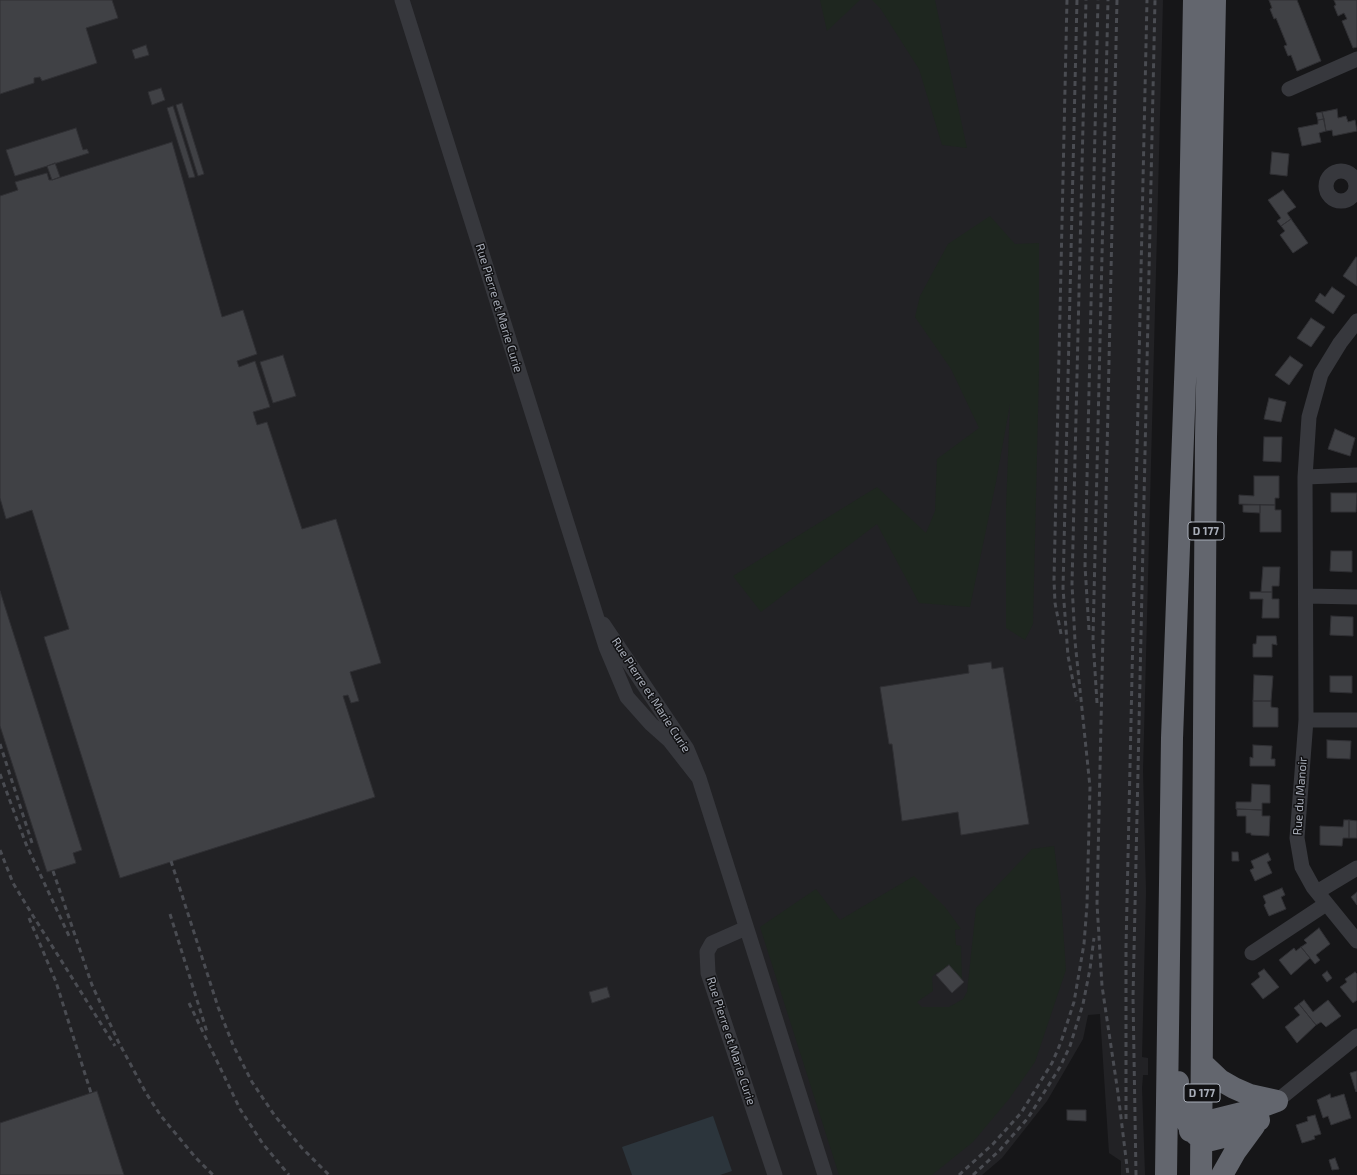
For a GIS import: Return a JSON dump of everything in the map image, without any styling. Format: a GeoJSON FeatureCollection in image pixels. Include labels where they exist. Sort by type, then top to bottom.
{"type":"FeatureCollection","features":[{"type":"Feature","properties":{"kind":"highway","name":"D 177"},"geometry":{"type":"LineString","coordinates":[[1172,738],[1189,281],[1194,0]]}},
{"type":"Feature","properties":{"kind":"highway","name":"D 177"},"geometry":{"type":"LineString","coordinates":[[1201,1175],[1198,1131],[1202,1063],[1206,437],[1215,0]]}},
{"type":"Feature","properties":{"kind":"highway"},"geometry":{"type":"LineString","coordinates":[[1172,738],[1178,1098],[1181,1110],[1198,1131],[1221,1138],[1231,1135],[1259,1120]]}},
{"type":"Feature","properties":{"kind":"highway"},"geometry":{"type":"LineString","coordinates":[[1168,1175],[1172,738]]}},
{"type":"Feature","properties":{"kind":"highway"},"geometry":{"type":"LineString","coordinates":[[1202,1063],[1220,1080],[1234,1088],[1250,1095],[1277,1101]]}},
{"type":"Feature","properties":{"kind":"highway"},"geometry":{"type":"LineString","coordinates":[[1168,1175],[1178,1147],[1198,1131],[1277,1101]]}},
{"type":"Feature","properties":{"kind":"highway"},"geometry":{"type":"LineString","coordinates":[[1222,1175],[1238,1147],[1259,1120],[1277,1101]]}},
{"type":"Feature","properties":{"kind":"street","name":"Rue Pierre et Marie Curie"},"geometry":{"type":"LineString","coordinates":[[402,0],[606,647],[627,697],[651,724],[670,741],[699,778]]}},
{"type":"Feature","properties":{"kind":"street"},"geometry":{"type":"LineString","coordinates":[[1289,89],[1357,59]]}},
{"type":"Feature","properties":{"kind":"street","name":"Rue du Manoir"},"geometry":{"type":"LineString","coordinates":[[1355,326],[1322,374],[1309,417],[1305,477],[1306,720],[1296,838],[1302,867],[1317,892],[1357,941]]}},
{"type":"Feature","properties":{"kind":"street"},"geometry":{"type":"LineString","coordinates":[[1305,477],[1357,475]]}},
{"type":"Feature","properties":{"kind":"street"},"geometry":{"type":"LineString","coordinates":[[1306,596],[1357,597]]}},
{"type":"Feature","properties":{"kind":"street","name":"Rue Pierre et Marie Curie"},"geometry":{"type":"LineString","coordinates":[[597,616],[679,736],[687,749],[699,778],[826,1175]]}},
{"type":"Feature","properties":{"kind":"street"},"geometry":{"type":"LineString","coordinates":[[1306,720],[1357,720]]}},
{"type":"Feature","properties":{"kind":"street"},"geometry":{"type":"LineString","coordinates":[[1317,892],[1357,868]]}},
{"type":"Feature","properties":{"kind":"street"},"geometry":{"type":"LineString","coordinates":[[1252,953],[1326,904]]}},
{"type":"Feature","properties":{"kind":"street","name":"Rue Pierre et Marie Curie"},"geometry":{"type":"LineString","coordinates":[[746,928],[712,943],[707,952],[708,973],[775,1175]]}},
{"type":"Feature","properties":{"kind":"street"},"geometry":{"type":"LineString","coordinates":[[1277,1101],[1357,1036]]}},
{"type":"Feature","properties":{"kind":"shaded area"},"geometry":{"type":"Polygon","coordinates":[[[0,0],[1163,0],[1143,771],[1146,892],[1142,1057],[1148,1058],[1148,1075],[1143,1075],[1142,1088],[1145,1175],[1121,1175],[1121,1161],[1109,1153],[1100,1014],[1088,1015],[1083,1039],[1047,1101],[1002,1158],[982,1175],[0,1175],[0,0]]]}},
{"type":"Feature","properties":{"kind":"shaded area"},"geometry":{"type":"Polygon","coordinates":[[[820,0],[860,0],[827,31],[820,0]]]}},
{"type":"Feature","properties":{"kind":"shaded area"},"geometry":{"type":"Polygon","coordinates":[[[872,0],[935,0],[967,148],[942,145],[919,69],[880,8],[872,0]]]}},
{"type":"Feature","properties":{"kind":"shaded area"},"geometry":{"type":"Polygon","coordinates":[[[990,216],[1015,244],[1039,243],[1039,371],[1033,624],[1025,640],[1006,628],[1006,508],[1010,404],[996,482],[970,607],[919,603],[877,524],[761,612],[733,576],[877,487],[926,533],[935,511],[937,459],[979,428],[951,369],[915,317],[920,296],[948,244],[990,216]]]}},
{"type":"Feature","properties":{"kind":"shaded area"},"geometry":{"type":"Polygon","coordinates":[[[1054,846],[1061,899],[1066,970],[1035,1062],[1009,1099],[973,1142],[932,1175],[839,1175],[760,927],[816,889],[840,920],[914,876],[945,907],[961,929],[955,930],[956,945],[961,946],[962,980],[948,965],[932,977],[933,991],[917,1002],[922,1007],[949,1007],[963,999],[967,992],[976,908],[1032,849],[1054,846]]]}},
{"type":"Feature","properties":{"kind":"shaded area"},"geometry":{"type":"Polygon","coordinates":[[[713,1116],[732,1171],[720,1175],[632,1175],[622,1147],[713,1116]]]}},
{"type":"Feature","properties":{"kind":"building"},"geometry":{"type":"Polygon","coordinates":[[[0,0],[112,0],[118,18],[86,28],[97,63],[42,81],[40,77],[34,78],[34,83],[0,94],[0,0]]]}},
{"type":"Feature","properties":{"kind":"building"},"geometry":{"type":"Polygon","coordinates":[[[1269,0],[1297,0],[1321,61],[1297,71],[1291,55],[1288,56],[1284,46],[1287,45],[1276,18],[1274,19],[1270,9],[1272,8],[1269,0]]]}},
{"type":"Feature","properties":{"kind":"building"},"geometry":{"type":"Polygon","coordinates":[[[1334,0],[1357,0],[1357,47],[1353,48],[1342,21],[1347,19],[1344,13],[1338,16],[1334,6],[1336,5],[1334,0]]]}},
{"type":"Feature","properties":{"kind":"building"},"geometry":{"type":"Polygon","coordinates":[[[146,45],[149,55],[135,59],[132,50],[146,45]]]}},
{"type":"Feature","properties":{"kind":"building"},"geometry":{"type":"Polygon","coordinates":[[[161,88],[165,100],[152,105],[148,92],[161,88]]]}},
{"type":"Feature","properties":{"kind":"building"},"geometry":{"type":"Polygon","coordinates":[[[182,103],[204,174],[198,176],[176,105],[182,103]]]}},
{"type":"Feature","properties":{"kind":"building"},"geometry":{"type":"Polygon","coordinates":[[[173,106],[195,177],[189,178],[167,108],[173,106]]]}},
{"type":"Feature","properties":{"kind":"building"},"geometry":{"type":"Polygon","coordinates":[[[1337,109],[1338,118],[1346,116],[1348,122],[1355,120],[1357,131],[1333,136],[1332,130],[1326,131],[1322,112],[1337,109]]]}},
{"type":"Feature","properties":{"kind":"building"},"geometry":{"type":"Polygon","coordinates":[[[1322,112],[1324,119],[1318,120],[1316,113],[1322,112]]]}},
{"type":"Feature","properties":{"kind":"building"},"geometry":{"type":"Polygon","coordinates":[[[1324,119],[1326,131],[1319,133],[1321,142],[1302,146],[1298,128],[1318,124],[1318,120],[1324,119]]]}},
{"type":"Feature","properties":{"kind":"building"},"geometry":{"type":"Polygon","coordinates":[[[76,128],[83,150],[87,149],[89,153],[15,176],[6,150],[76,128]]]}},
{"type":"Feature","properties":{"kind":"building"},"geometry":{"type":"Polygon","coordinates":[[[172,142],[222,317],[243,310],[257,354],[237,361],[239,367],[255,361],[270,407],[253,412],[257,425],[267,422],[302,529],[336,519],[381,663],[350,672],[359,701],[351,703],[348,695],[343,696],[375,797],[120,878],[44,637],[69,629],[32,510],[6,519],[0,498],[0,196],[18,190],[15,182],[47,173],[49,180],[52,180],[172,142]]]}},
{"type":"Feature","properties":{"kind":"building"},"geometry":{"type":"Polygon","coordinates":[[[1272,152],[1289,154],[1287,176],[1270,174],[1272,152]]]}},
{"type":"Feature","properties":{"kind":"building"},"geometry":{"type":"Polygon","coordinates":[[[55,163],[60,177],[52,180],[47,166],[55,163]]]}},
{"type":"Feature","properties":{"kind":"building"},"geometry":{"type":"Polygon","coordinates":[[[1283,190],[1296,207],[1287,213],[1291,219],[1281,226],[1277,221],[1281,218],[1268,200],[1283,190]]]}},
{"type":"Feature","properties":{"kind":"building"},"geometry":{"type":"Polygon","coordinates":[[[1291,219],[1308,243],[1293,253],[1280,235],[1285,231],[1281,226],[1291,219]]]}},
{"type":"Feature","properties":{"kind":"building"},"geometry":{"type":"Polygon","coordinates":[[[1356,257],[1357,258],[1357,286],[1343,276],[1356,257]]]}},
{"type":"Feature","properties":{"kind":"building"},"geometry":{"type":"Polygon","coordinates":[[[1332,287],[1345,296],[1333,314],[1315,301],[1320,293],[1325,297],[1332,287]]]}},
{"type":"Feature","properties":{"kind":"building"},"geometry":{"type":"Polygon","coordinates":[[[1311,318],[1325,327],[1311,347],[1297,338],[1311,318]]]}},
{"type":"Feature","properties":{"kind":"building"},"geometry":{"type":"Polygon","coordinates":[[[283,355],[296,396],[273,403],[260,362],[283,355]]]}},
{"type":"Feature","properties":{"kind":"building"},"geometry":{"type":"Polygon","coordinates":[[[1290,356],[1303,365],[1289,385],[1275,375],[1290,356]]]}},
{"type":"Feature","properties":{"kind":"building"},"geometry":{"type":"Polygon","coordinates":[[[1269,398],[1286,402],[1281,422],[1264,419],[1269,398]]]}},
{"type":"Feature","properties":{"kind":"building"},"geometry":{"type":"Polygon","coordinates":[[[1335,429],[1355,438],[1350,456],[1328,449],[1335,429]]]}},
{"type":"Feature","properties":{"kind":"building"},"geometry":{"type":"Polygon","coordinates":[[[1264,437],[1282,437],[1281,462],[1263,461],[1264,437]]]}},
{"type":"Feature","properties":{"kind":"building"},"geometry":{"type":"Polygon","coordinates":[[[1254,476],[1279,476],[1279,498],[1275,498],[1275,505],[1239,504],[1239,495],[1254,496],[1254,476]]]}},
{"type":"Feature","properties":{"kind":"building"},"geometry":{"type":"Polygon","coordinates":[[[1331,493],[1357,493],[1356,512],[1331,512],[1331,493]]]}},
{"type":"Feature","properties":{"kind":"building"},"geometry":{"type":"Polygon","coordinates":[[[1243,505],[1260,505],[1260,513],[1243,512],[1243,505]]]}},
{"type":"Feature","properties":{"kind":"building"},"geometry":{"type":"Polygon","coordinates":[[[1260,505],[1275,505],[1275,510],[1281,510],[1281,532],[1260,532],[1260,505]]]}},
{"type":"Feature","properties":{"kind":"building"},"geometry":{"type":"Polygon","coordinates":[[[1331,551],[1352,551],[1352,572],[1330,571],[1331,551]]]}},
{"type":"Feature","properties":{"kind":"building"},"geometry":{"type":"Polygon","coordinates":[[[1263,567],[1280,567],[1279,586],[1272,586],[1272,592],[1261,592],[1263,567]]]}},
{"type":"Feature","properties":{"kind":"building"},"geometry":{"type":"Polygon","coordinates":[[[0,591],[82,850],[73,853],[76,863],[47,872],[0,726],[0,591]]]}},
{"type":"Feature","properties":{"kind":"building"},"geometry":{"type":"Polygon","coordinates":[[[1250,592],[1272,592],[1272,599],[1279,599],[1279,618],[1262,618],[1263,599],[1250,599],[1250,592]]]}},
{"type":"Feature","properties":{"kind":"building"},"geometry":{"type":"Polygon","coordinates":[[[1331,616],[1353,617],[1353,636],[1330,635],[1331,616]]]}},
{"type":"Feature","properties":{"kind":"building"},"geometry":{"type":"Polygon","coordinates":[[[1257,636],[1276,636],[1277,645],[1272,644],[1272,657],[1253,657],[1253,644],[1256,644],[1257,636]]]}},
{"type":"Feature","properties":{"kind":"building"},"geometry":{"type":"Polygon","coordinates":[[[991,662],[992,669],[1003,667],[1029,824],[961,835],[958,812],[902,821],[892,744],[889,744],[880,687],[969,673],[968,665],[991,662]]]}},
{"type":"Feature","properties":{"kind":"building"},"geometry":{"type":"Polygon","coordinates":[[[1254,675],[1273,676],[1271,701],[1253,701],[1254,675]]]}},
{"type":"Feature","properties":{"kind":"building"},"geometry":{"type":"Polygon","coordinates":[[[1330,676],[1352,676],[1352,693],[1330,692],[1330,676]]]}},
{"type":"Feature","properties":{"kind":"building"},"geometry":{"type":"Polygon","coordinates":[[[1253,701],[1271,701],[1271,707],[1278,708],[1278,727],[1253,727],[1253,701]]]}},
{"type":"Feature","properties":{"kind":"building"},"geometry":{"type":"Polygon","coordinates":[[[1327,740],[1351,741],[1350,759],[1327,758],[1327,740]]]}},
{"type":"Feature","properties":{"kind":"building"},"geometry":{"type":"Polygon","coordinates":[[[1253,745],[1272,746],[1271,759],[1275,759],[1275,766],[1250,766],[1250,757],[1253,758],[1253,745]]]}},
{"type":"Feature","properties":{"kind":"building"},"geometry":{"type":"Polygon","coordinates":[[[1252,784],[1270,785],[1270,803],[1262,803],[1262,810],[1236,809],[1236,802],[1251,802],[1252,784]]]}},
{"type":"Feature","properties":{"kind":"building"},"geometry":{"type":"Polygon","coordinates":[[[1237,809],[1262,810],[1262,816],[1270,816],[1269,836],[1251,835],[1251,833],[1246,833],[1246,816],[1237,816],[1237,809]]]}},
{"type":"Feature","properties":{"kind":"building"},"geometry":{"type":"Polygon","coordinates":[[[1344,820],[1349,820],[1349,838],[1343,838],[1342,846],[1320,845],[1320,826],[1343,827],[1344,820]]]}},
{"type":"Feature","properties":{"kind":"building"},"geometry":{"type":"Polygon","coordinates":[[[1349,820],[1357,821],[1357,838],[1349,838],[1349,820]]]}},
{"type":"Feature","properties":{"kind":"building"},"geometry":{"type":"Polygon","coordinates":[[[1232,852],[1238,852],[1239,861],[1232,861],[1232,852]]]}},
{"type":"Feature","properties":{"kind":"building"},"geometry":{"type":"Polygon","coordinates":[[[1268,853],[1271,860],[1267,862],[1272,873],[1255,881],[1250,870],[1254,868],[1251,861],[1268,853]]]}},
{"type":"Feature","properties":{"kind":"building"},"geometry":{"type":"Polygon","coordinates":[[[1282,888],[1285,895],[1281,897],[1286,909],[1269,916],[1264,905],[1266,903],[1263,896],[1282,888]]]}},
{"type":"Feature","properties":{"kind":"building"},"geometry":{"type":"Polygon","coordinates":[[[1357,892],[1357,905],[1351,897],[1357,892]]]}},
{"type":"Feature","properties":{"kind":"building"},"geometry":{"type":"Polygon","coordinates":[[[1319,928],[1330,944],[1316,955],[1320,960],[1315,964],[1301,947],[1307,943],[1304,940],[1319,928]]]}},
{"type":"Feature","properties":{"kind":"building"},"geometry":{"type":"Polygon","coordinates":[[[1301,947],[1310,958],[1291,975],[1279,960],[1294,948],[1296,951],[1301,947]]]}},
{"type":"Feature","properties":{"kind":"building"},"geometry":{"type":"Polygon","coordinates":[[[949,965],[964,982],[952,993],[936,975],[949,965]]]}},
{"type":"Feature","properties":{"kind":"building"},"geometry":{"type":"Polygon","coordinates":[[[1264,969],[1279,987],[1263,999],[1251,984],[1260,977],[1258,973],[1264,969]]]}},
{"type":"Feature","properties":{"kind":"building"},"geometry":{"type":"Polygon","coordinates":[[[1327,971],[1332,978],[1327,982],[1322,975],[1327,971]]]}},
{"type":"Feature","properties":{"kind":"building"},"geometry":{"type":"Polygon","coordinates":[[[1355,972],[1357,974],[1357,1000],[1353,1003],[1340,987],[1347,982],[1345,979],[1355,972]]]}},
{"type":"Feature","properties":{"kind":"building"},"geometry":{"type":"Polygon","coordinates":[[[607,987],[610,997],[592,1003],[589,992],[607,987]]]}},
{"type":"Feature","properties":{"kind":"building"},"geometry":{"type":"Polygon","coordinates":[[[1304,1000],[1313,1012],[1328,1000],[1341,1016],[1326,1027],[1321,1022],[1316,1025],[1299,1004],[1304,1000]]]}},
{"type":"Feature","properties":{"kind":"building"},"geometry":{"type":"Polygon","coordinates":[[[1299,1004],[1316,1025],[1297,1043],[1285,1027],[1300,1015],[1294,1008],[1299,1004]]]}},
{"type":"Feature","properties":{"kind":"building"},"geometry":{"type":"Polygon","coordinates":[[[1357,1071],[1357,1091],[1356,1092],[1350,1073],[1357,1071]]]}},
{"type":"Feature","properties":{"kind":"building"},"geometry":{"type":"Polygon","coordinates":[[[97,1091],[124,1175],[0,1175],[0,1123],[97,1091]]]}},
{"type":"Feature","properties":{"kind":"building"},"geometry":{"type":"Polygon","coordinates":[[[1330,1094],[1331,1098],[1344,1094],[1351,1118],[1331,1125],[1328,1116],[1323,1118],[1317,1100],[1330,1094]]]}},
{"type":"Feature","properties":{"kind":"building"},"geometry":{"type":"Polygon","coordinates":[[[1067,1110],[1086,1110],[1086,1121],[1067,1120],[1067,1110]]]}},
{"type":"Feature","properties":{"kind":"building"},"geometry":{"type":"Polygon","coordinates":[[[1315,1115],[1321,1134],[1314,1136],[1315,1139],[1302,1143],[1296,1125],[1308,1121],[1307,1117],[1315,1115]]]}},
{"type":"Feature","properties":{"kind":"building"},"geometry":{"type":"Polygon","coordinates":[[[1335,1158],[1339,1169],[1332,1170],[1329,1160],[1335,1158]]]}},
{"type":"Feature","properties":{"kind":"railway"},"geometry":{"type":"LineString","coordinates":[[1061,634],[1055,603],[1054,580],[1067,0]]}},
{"type":"Feature","properties":{"kind":"railway"},"geometry":{"type":"LineString","coordinates":[[1077,0],[1063,588],[1068,656],[1077,701]]}},
{"type":"Feature","properties":{"kind":"railway"},"geometry":{"type":"LineString","coordinates":[[959,1175],[993,1144],[1021,1113],[1052,1063],[1061,1042],[1074,1002],[1084,944],[1087,905],[1090,787],[1075,641],[1072,584],[1086,0]]}},
{"type":"Feature","properties":{"kind":"railway"},"geometry":{"type":"LineString","coordinates":[[1089,630],[1085,566],[1098,0]]}},
{"type":"Feature","properties":{"kind":"railway"},"geometry":{"type":"LineString","coordinates":[[1097,703],[1093,639],[1108,0]]}},
{"type":"Feature","properties":{"kind":"railway"},"geometry":{"type":"LineString","coordinates":[[1117,0],[1097,904],[1102,986],[1118,1093],[1128,1175]]}},
{"type":"Feature","properties":{"kind":"railway"},"geometry":{"type":"LineString","coordinates":[[1126,1119],[1126,947],[1147,0]]}},
{"type":"Feature","properties":{"kind":"railway"},"geometry":{"type":"LineString","coordinates":[[1136,1175],[1133,997],[1155,0]]}},
{"type":"Feature","properties":{"kind":"railway"},"geometry":{"type":"LineString","coordinates":[[0,744],[33,846]]}},
{"type":"Feature","properties":{"kind":"railway"},"geometry":{"type":"LineString","coordinates":[[0,774],[26,844],[70,938]]}},
{"type":"Feature","properties":{"kind":"railway"},"geometry":{"type":"LineString","coordinates":[[0,850],[13,883],[115,1046]]}},
{"type":"Feature","properties":{"kind":"railway"},"geometry":{"type":"LineString","coordinates":[[171,861],[218,1007],[233,1045],[252,1082],[275,1116],[302,1148],[329,1175]]}},
{"type":"Feature","properties":{"kind":"railway"},"geometry":{"type":"LineString","coordinates":[[53,871],[92,985],[118,1041],[146,1093],[161,1116],[196,1158],[213,1175]]}},
{"type":"Feature","properties":{"kind":"railway"},"geometry":{"type":"LineString","coordinates":[[170,914],[207,1032]]}},
{"type":"Feature","properties":{"kind":"railway"},"geometry":{"type":"LineString","coordinates":[[29,918],[56,982],[91,1093]]}},
{"type":"Feature","properties":{"kind":"railway"},"geometry":{"type":"LineString","coordinates":[[973,1175],[1000,1150],[1028,1118],[1060,1067],[1070,1046],[1083,1004],[1094,938]]}},
{"type":"Feature","properties":{"kind":"railway"},"geometry":{"type":"LineString","coordinates":[[189,1003],[240,1109],[263,1144],[289,1175]]}}]}
